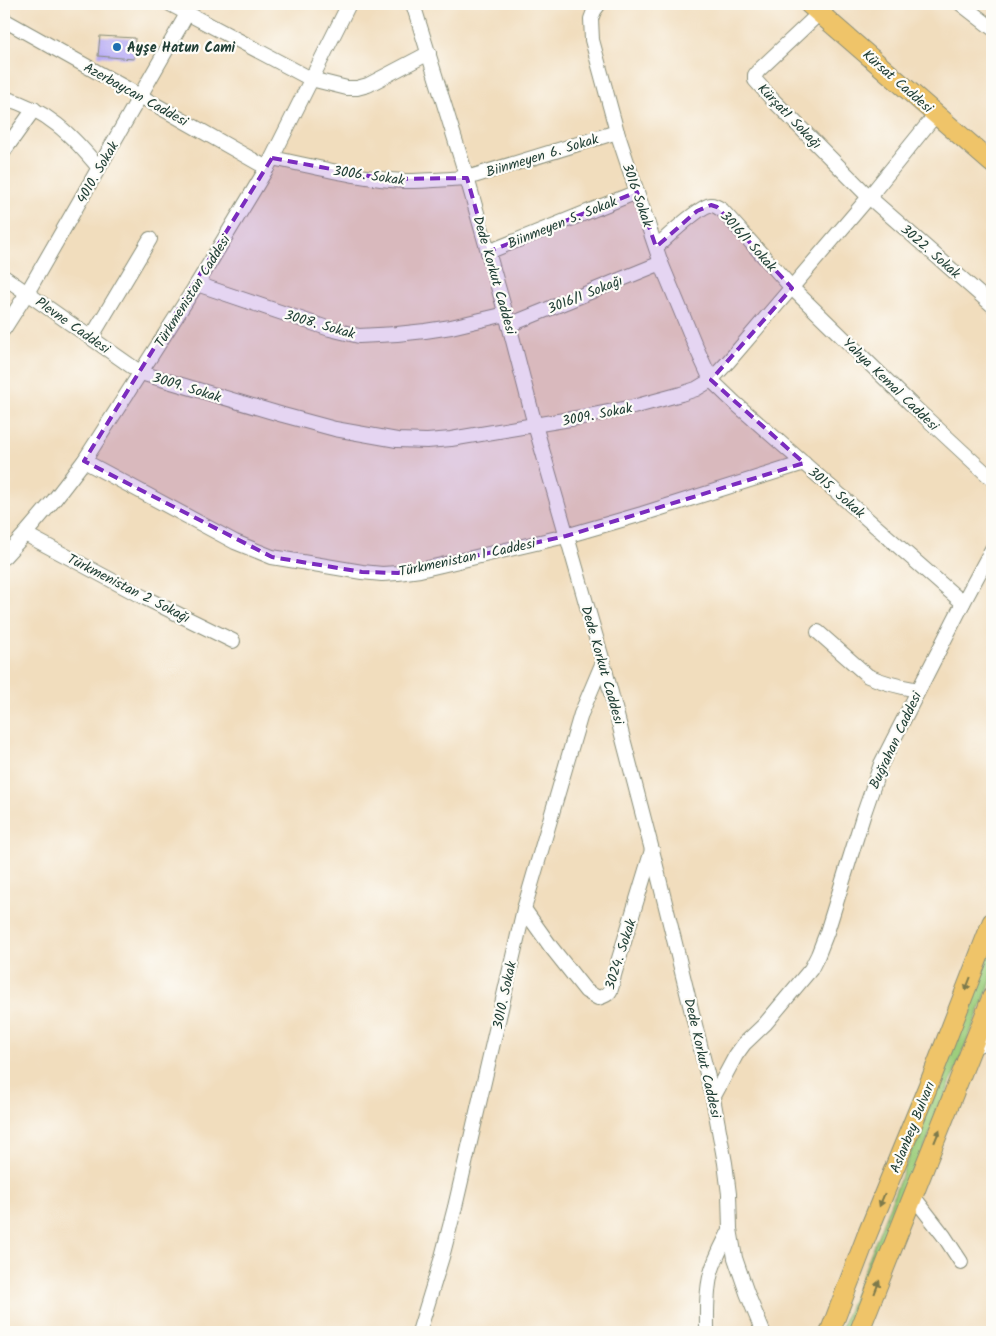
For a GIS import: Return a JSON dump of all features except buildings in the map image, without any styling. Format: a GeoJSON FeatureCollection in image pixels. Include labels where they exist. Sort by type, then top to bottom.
{"type":"FeatureCollection","features":[{"type":"Feature","properties":{"kind":"main road","name":"Kürsat Caddesi"},"geometry":{"type":"LineString","coordinates":[[819,7],[936,114],[990,158]]}},
{"type":"Feature","properties":{"kind":"main road","name":"Aslanbey Bulvarı"},"geometry":{"type":"LineString","coordinates":[[830,1332],[867,1235],[934,1074],[992,922]]}},
{"type":"Feature","properties":{"kind":"main road","name":"Aslanbey Bulvarı"},"geometry":{"type":"LineString","coordinates":[[859,1332],[992,997]]}},
{"type":"Feature","properties":{"kind":"street"},"geometry":{"type":"LineString","coordinates":[[170,4],[311,79],[347,88],[368,85],[429,53]]}},
{"type":"Feature","properties":{"kind":"street","name":"Dede Korkut Caddesi"},"geometry":{"type":"LineString","coordinates":[[413,4],[467,178],[566,536],[603,662],[652,850],[713,1098],[725,1163],[729,1194],[730,1229],[738,1269],[763,1332]]}},
{"type":"Feature","properties":{"kind":"street","name":"3016 Sokak"},"geometry":{"type":"LineString","coordinates":[[599,4],[591,19],[592,40],[617,132],[636,192],[662,263],[685,323],[711,380]]}},
{"type":"Feature","properties":{"kind":"street"},"geometry":{"type":"LineString","coordinates":[[961,4],[992,28]]}},
{"type":"Feature","properties":{"kind":"street","name":"Türkmenistan Caddesi"},"geometry":{"type":"LineString","coordinates":[[4,557],[54,500],[84,461],[197,284],[270,163],[345,6]]}},
{"type":"Feature","properties":{"kind":"street","name":"Kürşat1 Sokağı"},"geometry":{"type":"LineString","coordinates":[[819,7],[758,71],[755,80],[869,197]]}},
{"type":"Feature","properties":{"kind":"street","name":"4010. Sokak"},"geometry":{"type":"LineString","coordinates":[[4,329],[27,293],[187,14]]}},
{"type":"Feature","properties":{"kind":"street","name":"Azerbaycan Caddesi"},"geometry":{"type":"LineString","coordinates":[[4,20],[140,96],[270,163]]}},
{"type":"Feature","properties":{"kind":"street"},"geometry":{"type":"LineString","coordinates":[[4,98],[19,102],[53,120],[78,142],[99,168]]}},
{"type":"Feature","properties":{"kind":"street"},"geometry":{"type":"LineString","coordinates":[[4,151],[34,109]]}},
{"type":"Feature","properties":{"kind":"street","name":"3009. Sokak"},"geometry":{"type":"LineString","coordinates":[[141,373],[335,429],[398,440],[427,441],[451,439],[597,414],[663,399],[696,389],[711,380],[792,288],[936,114]]}},
{"type":"Feature","properties":{"kind":"street","name":"Biinmeyen 6. Sokak"},"geometry":{"type":"LineString","coordinates":[[467,178],[617,132]]}},
{"type":"Feature","properties":{"kind":"street","name":"3006. Sokak"},"geometry":{"type":"LineString","coordinates":[[270,163],[325,169],[385,179],[467,178]]}},
{"type":"Feature","properties":{"kind":"street","name":"Biinmeyen 5. Sokak"},"geometry":{"type":"LineString","coordinates":[[488,252],[636,192]]}},
{"type":"Feature","properties":{"kind":"street","name":"3022. Sokak"},"geometry":{"type":"LineString","coordinates":[[869,197],[992,305]]}},
{"type":"Feature","properties":{"kind":"street","name":"3016/1 Sokak"},"geometry":{"type":"LineString","coordinates":[[656,246],[697,211],[711,205],[722,210],[792,288]]}},
{"type":"Feature","properties":{"kind":"street"},"geometry":{"type":"LineString","coordinates":[[92,338],[150,240]]}},
{"type":"Feature","properties":{"kind":"street","name":"3016/1 Sokağı"},"geometry":{"type":"LineString","coordinates":[[507,319],[662,263]]}},
{"type":"Feature","properties":{"kind":"street","name":"Plevne Caddesi"},"geometry":{"type":"LineString","coordinates":[[4,277],[141,373]]}},
{"type":"Feature","properties":{"kind":"street","name":"3008. Sokak"},"geometry":{"type":"LineString","coordinates":[[197,284],[330,329],[359,336],[425,331],[507,319]]}},
{"type":"Feature","properties":{"kind":"street","name":"Yahya Kemal Caddesi"},"geometry":{"type":"LineString","coordinates":[[792,288],[992,480]]}},
{"type":"Feature","properties":{"kind":"street","name":"3015. Sokak"},"geometry":{"type":"LineString","coordinates":[[711,380],[734,403],[963,603]]}},
{"type":"Feature","properties":{"kind":"street","name":"Türkmenistan 1 Caddesi"},"geometry":{"type":"LineString","coordinates":[[84,461],[255,551],[272,557],[382,574],[420,570],[566,536],[804,463]]}},
{"type":"Feature","properties":{"kind":"street","name":"Türkmenistan 2 Sokağı"},"geometry":{"type":"LineString","coordinates":[[25,534],[143,597],[233,641]]}},
{"type":"Feature","properties":{"kind":"street","name":"Buğrahan Caddesi"},"geometry":{"type":"LineString","coordinates":[[713,1098],[744,1044],[764,1024],[811,969],[827,932],[881,764],[992,549]]}},
{"type":"Feature","properties":{"kind":"street"},"geometry":{"type":"LineString","coordinates":[[818,632],[868,676],[892,685],[918,690]]}},
{"type":"Feature","properties":{"kind":"street","name":"3010. Sokak"},"geometry":{"type":"LineString","coordinates":[[419,1332],[442,1258],[455,1207],[524,909],[581,714],[603,662]]}},
{"type":"Feature","properties":{"kind":"street","name":"3024. Sokak"},"geometry":{"type":"LineString","coordinates":[[524,909],[586,991],[598,998],[607,996],[611,991],[614,975],[652,850]]}},
{"type":"Feature","properties":{"kind":"street"},"geometry":{"type":"LineString","coordinates":[[972,1047],[992,1040]]}},
{"type":"Feature","properties":{"kind":"street"},"geometry":{"type":"LineString","coordinates":[[913,1196],[944,1236],[961,1262]]}},
{"type":"Feature","properties":{"kind":"street"},"geometry":{"type":"LineString","coordinates":[[707,1332],[707,1300],[711,1274],[730,1229]]}},
{"type":"Feature","properties":{"kind":"highlighted area"},"geometry":{"type":"Polygon","coordinates":[[[272,158],[385,179],[467,178],[488,252],[637,192],[656,247],[697,211],[711,205],[717,207],[792,288],[711,380],[804,463],[566,536],[398,573],[362,572],[272,557],[84,461],[272,158]]]}},
{"type":"Feature","properties":{"kind":"green space"},"geometry":{"type":"Polygon","coordinates":[[[992,946],[992,979],[852,1332],[840,1332],[992,946]]]}},
{"type":"Feature","properties":{"kind":"place","name":"Ayşe Hatun Cami"},"geometry":{"type":"Point","coordinates":[117,47]}}]}
